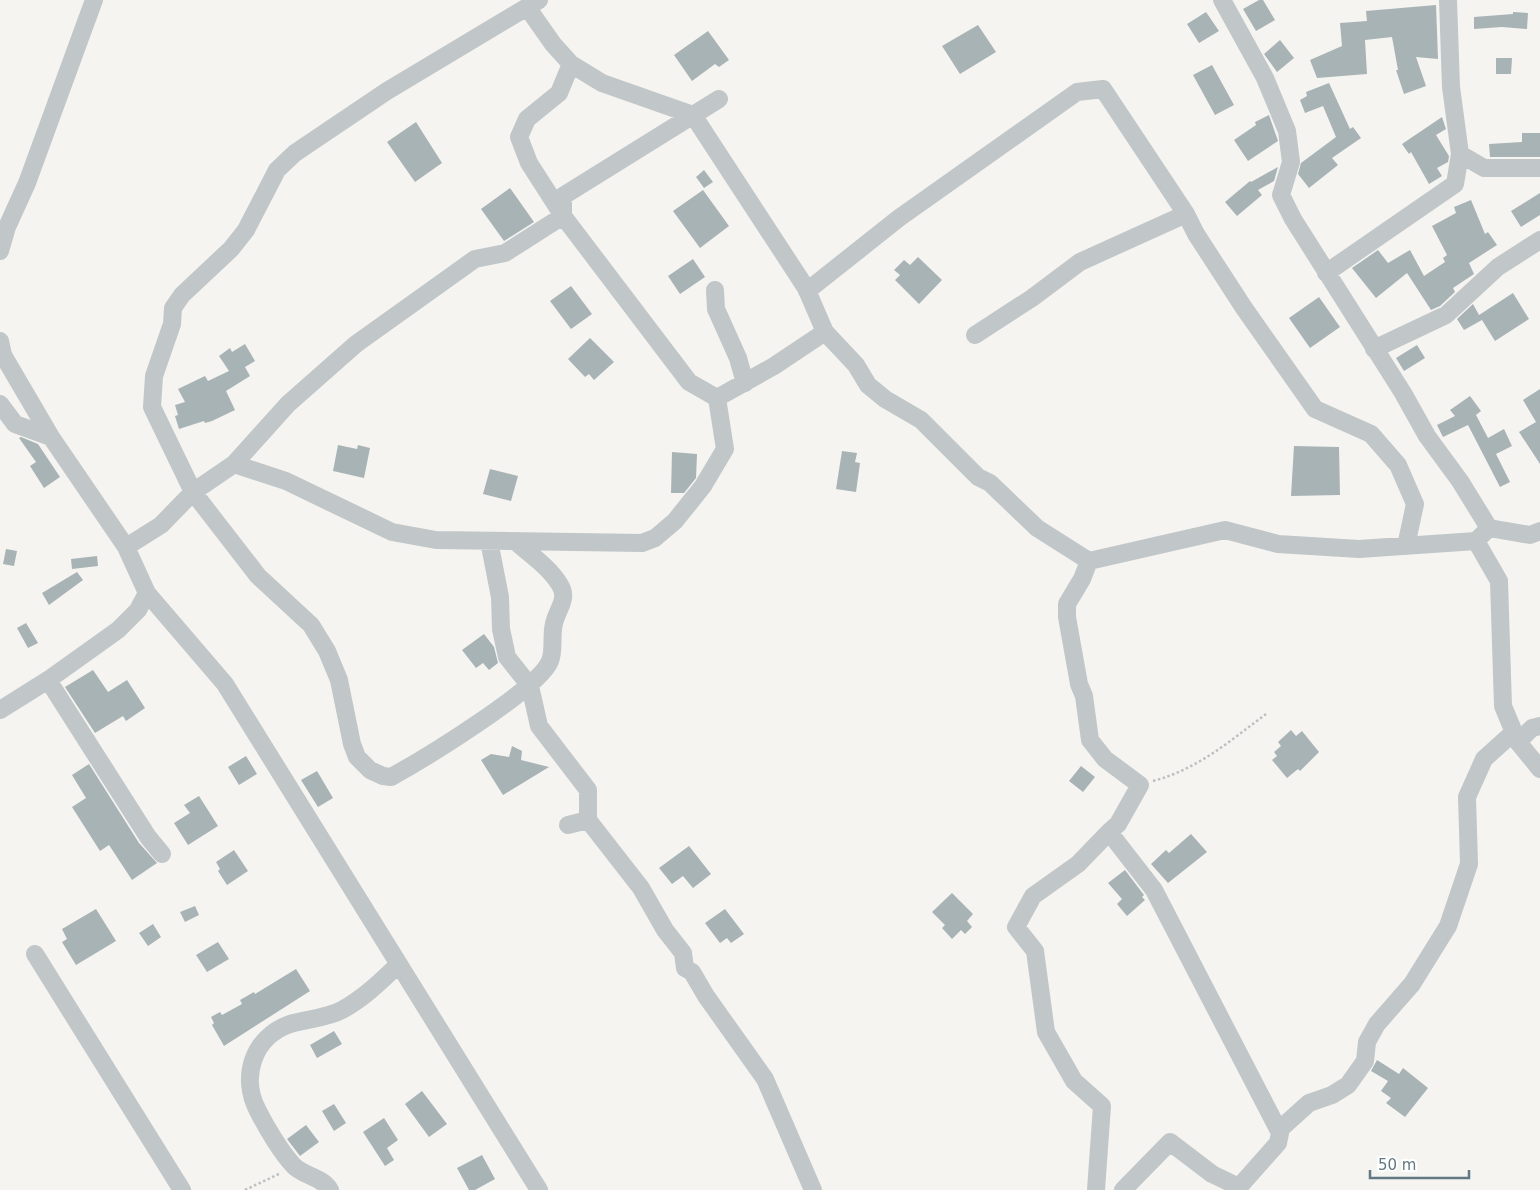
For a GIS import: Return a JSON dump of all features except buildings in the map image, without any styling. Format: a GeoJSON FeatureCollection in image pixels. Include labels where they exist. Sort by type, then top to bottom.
{"type":"FeatureCollection","features":[{"type":"Feature","properties":{"kind":"street"},"geometry":{"type":"LineString","coordinates":[[0,251],[7,227],[27,182],[94,0]]}},
{"type":"Feature","properties":{"kind":"street"},"geometry":{"type":"LineString","coordinates":[[1222,0],[1265,78],[1288,131],[1291,162],[1281,195],[1292,219],[1427,436],[1460,481],[1489,528],[1530,534],[1540,531]]}},
{"type":"Feature","properties":{"kind":"street"},"geometry":{"type":"LineString","coordinates":[[1326,273],[1455,184],[1460,154],[1451,87],[1448,0]]}},
{"type":"Feature","properties":{"kind":"street"},"geometry":{"type":"LineString","coordinates":[[516,542],[548,570],[561,585],[564,599],[554,621],[550,662],[530,686],[454,738],[391,777],[383,776],[370,770],[357,758],[352,744],[339,680],[327,652],[311,625],[258,576],[193,492],[152,407],[154,376],[172,324],[173,308],[182,296],[231,249],[246,230],[277,170],[295,153],[387,91],[533,3],[553,44],[571,64],[602,83],[693,115],[807,291],[825,332],[856,365],[868,385],[885,399],[921,420],[978,477],[990,483],[1026,519],[1089,561],[1225,530],[1278,544],[1359,549],[1476,541],[1489,528]]}},
{"type":"Feature","properties":{"kind":"street"},"geometry":{"type":"LineString","coordinates":[[571,64],[559,93],[527,119],[519,137],[529,162],[564,216],[689,382],[717,398]]}},
{"type":"Feature","properties":{"kind":"street"},"geometry":{"type":"LineString","coordinates":[[807,291],[899,218],[1077,92],[1103,89],[1186,214],[1196,234],[1244,308],[1315,409],[1371,434],[1398,465],[1415,504],[1406,546]]}},
{"type":"Feature","properties":{"kind":"street"},"geometry":{"type":"LineString","coordinates":[[564,216],[563,196],[719,99]]}},
{"type":"Feature","properties":{"kind":"street"},"geometry":{"type":"LineString","coordinates":[[1460,154],[1484,168],[1540,168]]}},
{"type":"Feature","properties":{"kind":"street"},"geometry":{"type":"LineString","coordinates":[[975,335],[1032,298],[1080,262],[1186,214]]}},
{"type":"Feature","properties":{"kind":"street"},"geometry":{"type":"LineString","coordinates":[[126,547],[161,525],[193,492],[234,464],[288,404],[356,344],[475,259],[505,253],[564,216]]}},
{"type":"Feature","properties":{"kind":"street"},"geometry":{"type":"LineString","coordinates":[[1374,349],[1446,315],[1498,267],[1540,240]]}},
{"type":"Feature","properties":{"kind":"street"},"geometry":{"type":"LineString","coordinates":[[715,290],[716,309],[738,358],[745,383]]}},
{"type":"Feature","properties":{"kind":"street"},"geometry":{"type":"LineString","coordinates":[[717,398],[745,383],[825,332]]}},
{"type":"Feature","properties":{"kind":"street"},"geometry":{"type":"LineString","coordinates":[[0,341],[3,355],[51,437],[126,547],[147,593],[225,684],[398,965],[540,1190]]}},
{"type":"Feature","properties":{"kind":"street"},"geometry":{"type":"LineString","coordinates":[[234,464],[286,481],[392,532],[436,540],[642,543],[663,532],[675,521],[703,486],[724,449],[717,398]]}},
{"type":"Feature","properties":{"kind":"street"},"geometry":{"type":"LineString","coordinates":[[0,404],[15,424],[51,437]]}},
{"type":"Feature","properties":{"kind":"street"},"geometry":{"type":"LineString","coordinates":[[489,541],[500,597],[501,629],[507,657],[530,686],[539,726],[588,790],[588,820],[641,888],[665,930],[683,953],[685,968],[692,972],[706,996],[765,1079],[812,1190]]}},
{"type":"Feature","properties":{"kind":"street"},"geometry":{"type":"LineString","coordinates":[[1476,541],[1499,581],[1503,706],[1516,737],[1540,769]]}},
{"type":"Feature","properties":{"kind":"street"},"geometry":{"type":"LineString","coordinates":[[1089,561],[1082,579],[1067,604],[1067,617],[1077,676],[1084,696],[1090,740],[1105,759],[1140,785],[1118,824],[1078,864],[1033,896],[1016,926],[1034,951],[1046,1032],[1074,1081],[1102,1106],[1096,1190]]}},
{"type":"Feature","properties":{"kind":"street"},"geometry":{"type":"LineString","coordinates":[[0,710],[48,680],[118,630],[138,610],[147,593]]}},
{"type":"Feature","properties":{"kind":"street"},"geometry":{"type":"LineString","coordinates":[[48,680],[148,837],[162,854]]}},
{"type":"Feature","properties":{"kind":"street"},"geometry":{"type":"LineString","coordinates":[[1279,1130],[1309,1103],[1332,1095],[1348,1085],[1365,1061],[1367,1042],[1377,1024],[1412,984],[1448,926],[1469,864],[1467,798],[1484,759],[1516,737],[1532,728],[1540,726]]}},
{"type":"Feature","properties":{"kind":"street"},"geometry":{"type":"LineString","coordinates":[[568,825],[588,820]]}},
{"type":"Feature","properties":{"kind":"street"},"geometry":{"type":"LineString","coordinates":[[1109,832],[1154,890],[1279,1130],[1278,1144],[1239,1188],[1212,1174],[1170,1142],[1123,1190]]}},
{"type":"Feature","properties":{"kind":"street"},"geometry":{"type":"LineString","coordinates":[[35,954],[182,1190]]}},
{"type":"Feature","properties":{"kind":"street"},"geometry":{"type":"LineString","coordinates":[[330,1190],[320,1180],[294,1167],[258,1110],[248,1086],[253,1061],[262,1043],[289,1025],[340,1011],[363,997],[398,965]]}},
{"type":"Feature","properties":{"kind":"path"},"geometry":{"type":"LineString","coordinates":[[1140,785],[1179,774],[1218,750],[1266,714]]}},
{"type":"Feature","properties":{"kind":"path"},"geometry":{"type":"LineString","coordinates":[[245,1190],[294,1167]]}}]}
